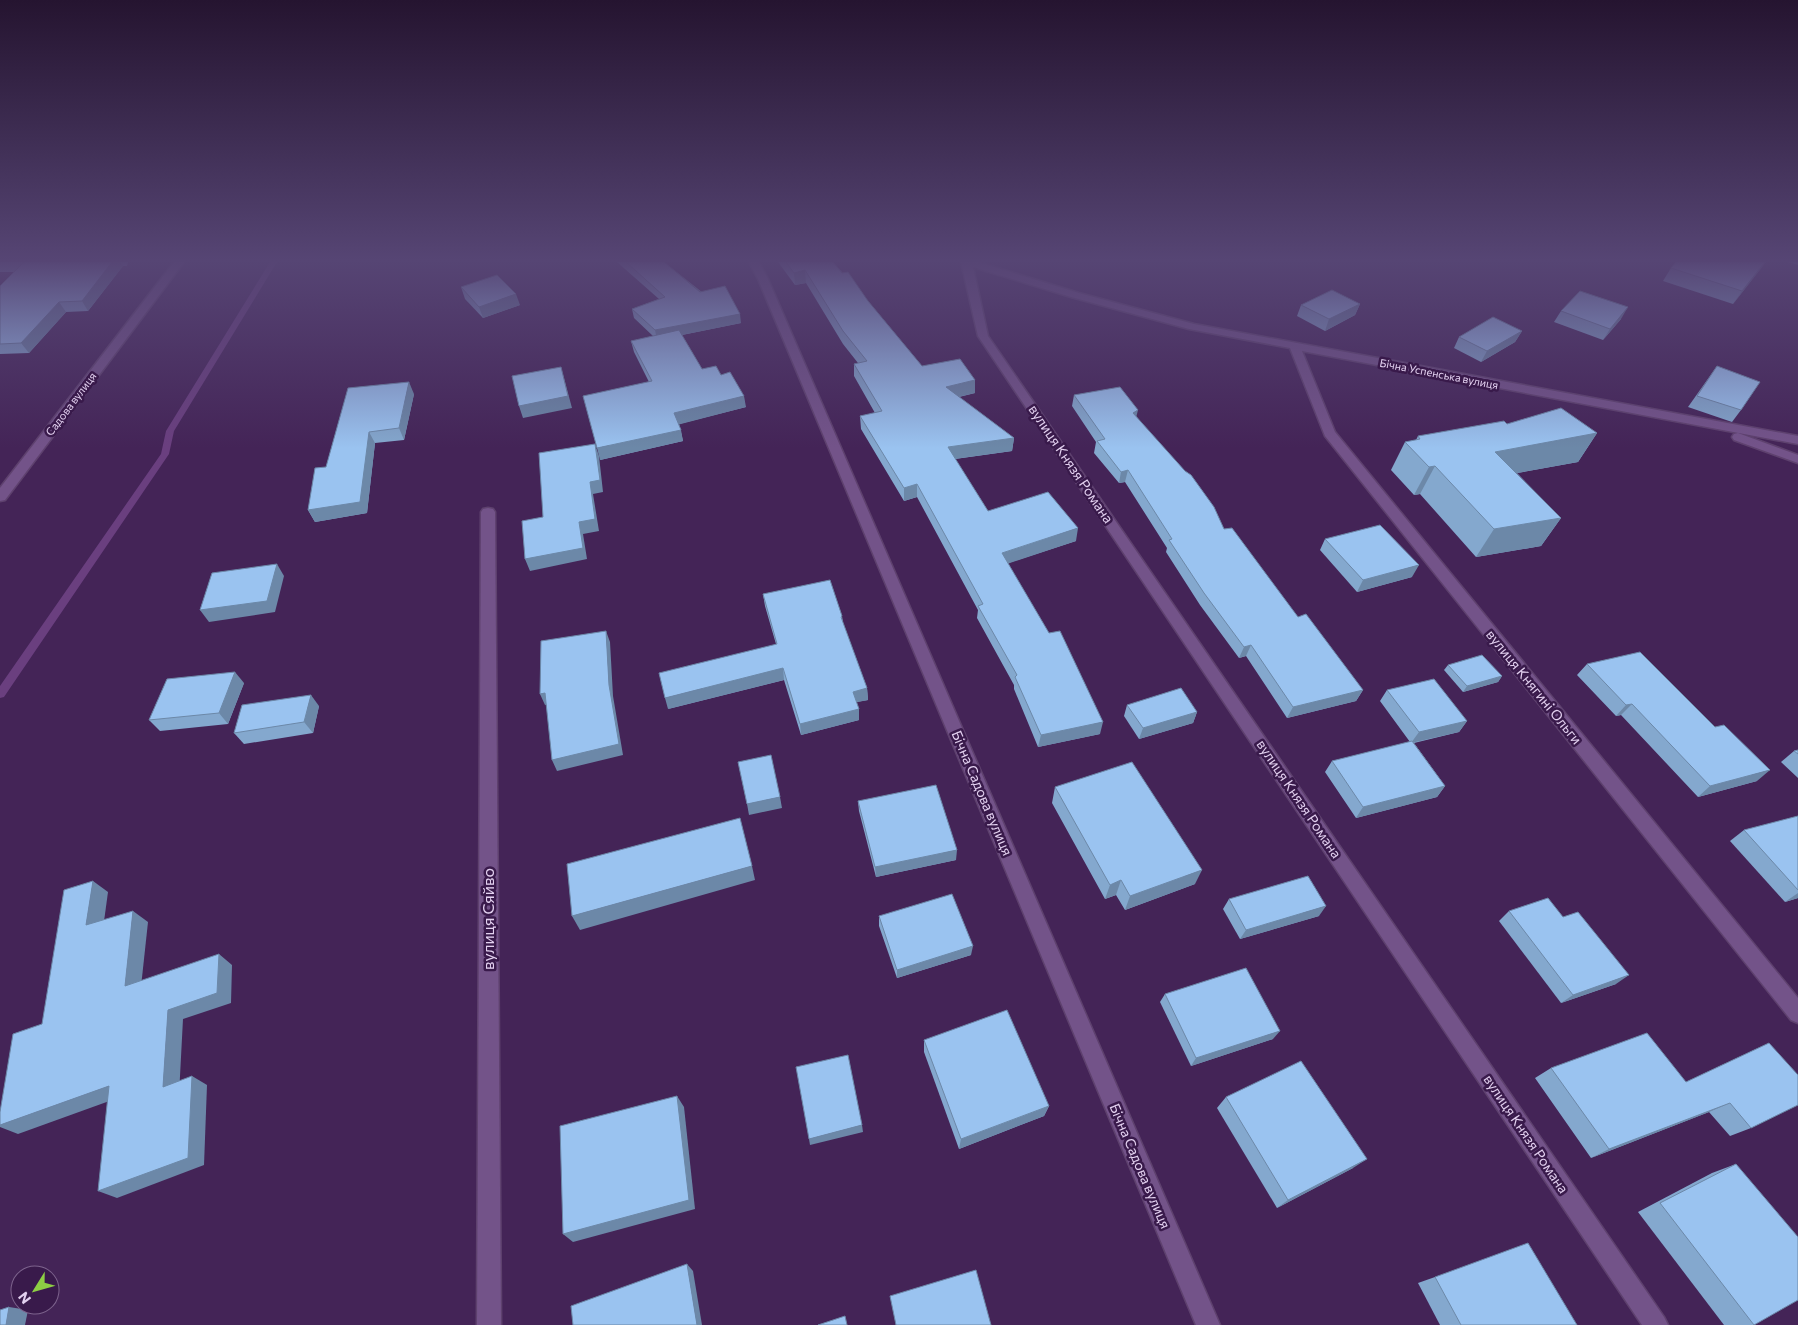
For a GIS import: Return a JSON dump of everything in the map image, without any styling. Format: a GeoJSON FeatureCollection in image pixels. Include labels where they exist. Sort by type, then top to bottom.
{"type":"FeatureCollection","features":[{"type":"Feature","properties":{"kind":"street","name":"Садова вулиця"},"geometry":{"type":"LineString","coordinates":[[0,497],[132,324]]}},
{"type":"Feature","properties":{"kind":"street","name":"Бічна Садова вулиця"},"geometry":{"type":"LineString","coordinates":[[782,324],[1208,1325]]}},
{"type":"Feature","properties":{"kind":"street","name":"вулиця Князя Романа"},"geometry":{"type":"LineString","coordinates":[[981,324],[984,336],[1656,1325]]}},
{"type":"Feature","properties":{"kind":"street","name":"Бічна Успенська вулиця"},"geometry":{"type":"LineString","coordinates":[[1185,324],[1295,347],[1798,440]]}},
{"type":"Feature","properties":{"kind":"street","name":"вулиця Княгині Ольги"},"geometry":{"type":"LineString","coordinates":[[1295,347],[1329,433],[1798,1013]]}},
{"type":"Feature","properties":{"kind":"street"},"geometry":{"type":"LineString","coordinates":[[1702,423],[1798,458]]}},
{"type":"Feature","properties":{"kind":"street","name":"вулиця Сяйво"},"geometry":{"type":"LineString","coordinates":[[488,512],[489,1325]]}},
{"type":"Feature","properties":{"kind":"building"},"geometry":{"type":"Polygon","coordinates":[[[0,324],[39,324],[21,343],[0,344],[0,324]]]}},
{"type":"Feature","properties":{"kind":"building"},"geometry":{"type":"Polygon","coordinates":[[[648,324],[688,324],[655,330],[648,324]]]}},
{"type":"Feature","properties":{"kind":"building"},"geometry":{"type":"Polygon","coordinates":[[[839,324],[887,324],[922,366],[960,359],[975,380],[946,387],[1014,438],[948,447],[988,511],[1048,492],[1078,528],[1002,553],[1049,633],[1060,631],[1103,722],[1041,735],[1015,677],[1017,675],[978,606],[983,604],[917,484],[904,488],[860,416],[882,411],[854,364],[867,361],[839,324]]]}},
{"type":"Feature","properties":{"kind":"building"},"geometry":{"type":"Polygon","coordinates":[[[1481,324],[1507,324],[1522,331],[1487,351],[1459,337],[1481,324]]]}},
{"type":"Feature","properties":{"kind":"building"},"geometry":{"type":"Polygon","coordinates":[[[1596,324],[1614,324],[1610,329],[1596,324]]]}},
{"type":"Feature","properties":{"kind":"building"},"geometry":{"type":"Polygon","coordinates":[[[679,330],[702,369],[716,366],[721,375],[730,372],[744,396],[674,413],[681,430],[597,448],[583,396],[652,381],[631,341],[679,330]]]}},
{"type":"Feature","properties":{"kind":"building"},"geometry":{"type":"Polygon","coordinates":[[[1717,366],[1760,382],[1741,410],[1697,396],[1717,366]]]}},
{"type":"Feature","properties":{"kind":"building"},"geometry":{"type":"Polygon","coordinates":[[[561,367],[568,396],[519,406],[512,376],[561,367]]]}},
{"type":"Feature","properties":{"kind":"building"},"geometry":{"type":"Polygon","coordinates":[[[409,382],[399,428],[369,432],[360,502],[308,510],[315,468],[326,467],[348,388],[409,382]]]}},
{"type":"Feature","properties":{"kind":"building"},"geometry":{"type":"Polygon","coordinates":[[[1120,387],[1138,410],[1133,413],[1185,471],[1191,475],[1214,507],[1224,529],[1232,528],[1298,617],[1306,614],[1363,690],[1293,707],[1251,645],[1244,647],[1204,593],[1169,540],[1172,539],[1128,470],[1121,472],[1097,441],[1105,439],[1074,395],[1120,387]]]}},
{"type":"Feature","properties":{"kind":"building"},"geometry":{"type":"Polygon","coordinates":[[[1561,408],[1597,433],[1495,452],[1561,518],[1494,529],[1435,466],[1429,467],[1405,442],[1420,439],[1418,436],[1504,421],[1507,424],[1561,408]]]}},
{"type":"Feature","properties":{"kind":"building"},"geometry":{"type":"Polygon","coordinates":[[[595,444],[600,480],[590,482],[595,519],[579,522],[583,548],[525,559],[522,521],[543,517],[539,453],[595,444]]]}},
{"type":"Feature","properties":{"kind":"building"},"geometry":{"type":"Polygon","coordinates":[[[1380,525],[1419,565],[1363,580],[1325,539],[1380,525]]]}},
{"type":"Feature","properties":{"kind":"building"},"geometry":{"type":"Polygon","coordinates":[[[277,564],[267,601],[200,610],[212,573],[277,564]]]}},
{"type":"Feature","properties":{"kind":"building"},"geometry":{"type":"Polygon","coordinates":[[[830,580],[841,617],[867,688],[853,692],[859,709],[800,724],[783,668],[665,698],[659,673],[777,644],[763,594],[830,580]]]}},
{"type":"Feature","properties":{"kind":"building"},"geometry":{"type":"Polygon","coordinates":[[[606,631],[609,685],[619,744],[552,760],[545,693],[540,694],[541,641],[606,631]]]}},
{"type":"Feature","properties":{"kind":"building"},"geometry":{"type":"Polygon","coordinates":[[[1640,652],[1715,727],[1724,725],[1770,770],[1710,786],[1632,704],[1626,705],[1587,664],[1640,652]]]}},
{"type":"Feature","properties":{"kind":"building"},"geometry":{"type":"Polygon","coordinates":[[[1482,655],[1502,676],[1467,686],[1448,665],[1482,655]]]}},
{"type":"Feature","properties":{"kind":"building"},"geometry":{"type":"Polygon","coordinates":[[[235,672],[219,713],[149,720],[167,679],[235,672]]]}},
{"type":"Feature","properties":{"kind":"building"},"geometry":{"type":"Polygon","coordinates":[[[1434,679],[1467,721],[1419,732],[1387,690],[1434,679]]]}},
{"type":"Feature","properties":{"kind":"building"},"geometry":{"type":"Polygon","coordinates":[[[1181,688],[1197,712],[1143,728],[1127,705],[1181,688]]]}},
{"type":"Feature","properties":{"kind":"building"},"geometry":{"type":"Polygon","coordinates":[[[311,695],[304,722],[234,733],[242,705],[311,695]]]}},
{"type":"Feature","properties":{"kind":"building"},"geometry":{"type":"Polygon","coordinates":[[[1412,741],[1445,786],[1363,807],[1332,761],[1412,741]]]}},
{"type":"Feature","properties":{"kind":"building"},"geometry":{"type":"Polygon","coordinates":[[[771,755],[780,797],[747,804],[738,762],[771,755]]]}},
{"type":"Feature","properties":{"kind":"building"},"geometry":{"type":"Polygon","coordinates":[[[1132,762],[1202,870],[1130,896],[1121,880],[1110,885],[1055,787],[1132,762]]]}},
{"type":"Feature","properties":{"kind":"building"},"geometry":{"type":"Polygon","coordinates":[[[936,785],[957,850],[875,867],[858,801],[936,785]]]}},
{"type":"Feature","properties":{"kind":"building"},"geometry":{"type":"Polygon","coordinates":[[[1798,816],[1798,890],[1744,830],[1798,816]]]}},
{"type":"Feature","properties":{"kind":"building"},"geometry":{"type":"Polygon","coordinates":[[[740,818],[752,866],[572,916],[567,864],[740,818]]]}},
{"type":"Feature","properties":{"kind":"building"},"geometry":{"type":"Polygon","coordinates":[[[1308,876],[1326,906],[1246,930],[1229,899],[1308,876]]]}},
{"type":"Feature","properties":{"kind":"building"},"geometry":{"type":"Polygon","coordinates":[[[93,881],[86,925],[133,911],[125,986],[219,954],[217,993],[168,1010],[163,1087],[192,1076],[188,1158],[98,1191],[109,1086],[0,1125],[0,1112],[13,1034],[42,1024],[64,890],[93,881]]]}},
{"type":"Feature","properties":{"kind":"building"},"geometry":{"type":"Polygon","coordinates":[[[952,894],[973,946],[897,970],[879,916],[952,894]]]}},
{"type":"Feature","properties":{"kind":"building"},"geometry":{"type":"Polygon","coordinates":[[[1548,898],[1563,917],[1578,912],[1629,975],[1573,995],[1509,911],[1548,898]]]}},
{"type":"Feature","properties":{"kind":"building"},"geometry":{"type":"Polygon","coordinates":[[[1246,968],[1280,1031],[1196,1058],[1165,994],[1246,968]]]}},
{"type":"Feature","properties":{"kind":"building"},"geometry":{"type":"Polygon","coordinates":[[[1007,1010],[1049,1106],[961,1139],[924,1040],[1007,1010]]]}},
{"type":"Feature","properties":{"kind":"building"},"geometry":{"type":"Polygon","coordinates":[[[1647,1033],[1686,1082],[1769,1043],[1798,1075],[1798,1105],[1751,1128],[1730,1103],[1609,1149],[1551,1068],[1647,1033]]]}},
{"type":"Feature","properties":{"kind":"building"},"geometry":{"type":"Polygon","coordinates":[[[848,1055],[862,1125],[809,1139],[796,1067],[848,1055]]]}},
{"type":"Feature","properties":{"kind":"building"},"geometry":{"type":"Polygon","coordinates":[[[1301,1061],[1367,1159],[1288,1200],[1226,1097],[1301,1061]]]}},
{"type":"Feature","properties":{"kind":"building"},"geometry":{"type":"Polygon","coordinates":[[[677,1096],[689,1200],[563,1234],[560,1126],[677,1096]]]}},
{"type":"Feature","properties":{"kind":"building"},"geometry":{"type":"Polygon","coordinates":[[[1736,1164],[1798,1237],[1798,1300],[1754,1325],[1660,1203],[1736,1164]]]}},
{"type":"Feature","properties":{"kind":"building"},"geometry":{"type":"Polygon","coordinates":[[[1528,1243],[1577,1325],[1461,1325],[1435,1277],[1528,1243]]]}},
{"type":"Feature","properties":{"kind":"building"},"geometry":{"type":"Polygon","coordinates":[[[687,1264],[697,1325],[573,1325],[571,1306],[687,1264]]]}},
{"type":"Feature","properties":{"kind":"building"},"geometry":{"type":"Polygon","coordinates":[[[976,1270],[991,1325],[896,1325],[890,1296],[976,1270]]]}},
{"type":"Feature","properties":{"kind":"building"},"geometry":{"type":"Polygon","coordinates":[[[9,1307],[6,1325],[0,1325],[0,1310],[9,1307]]]}},
{"type":"Feature","properties":{"kind":"building"},"geometry":{"type":"Polygon","coordinates":[[[845,1316],[847,1325],[818,1325],[845,1316]]]}},
{"type":"Feature","properties":{"kind":"waterway"},"geometry":{"type":"LineString","coordinates":[[0,694],[165,454],[170,431],[236,324]]}}]}
